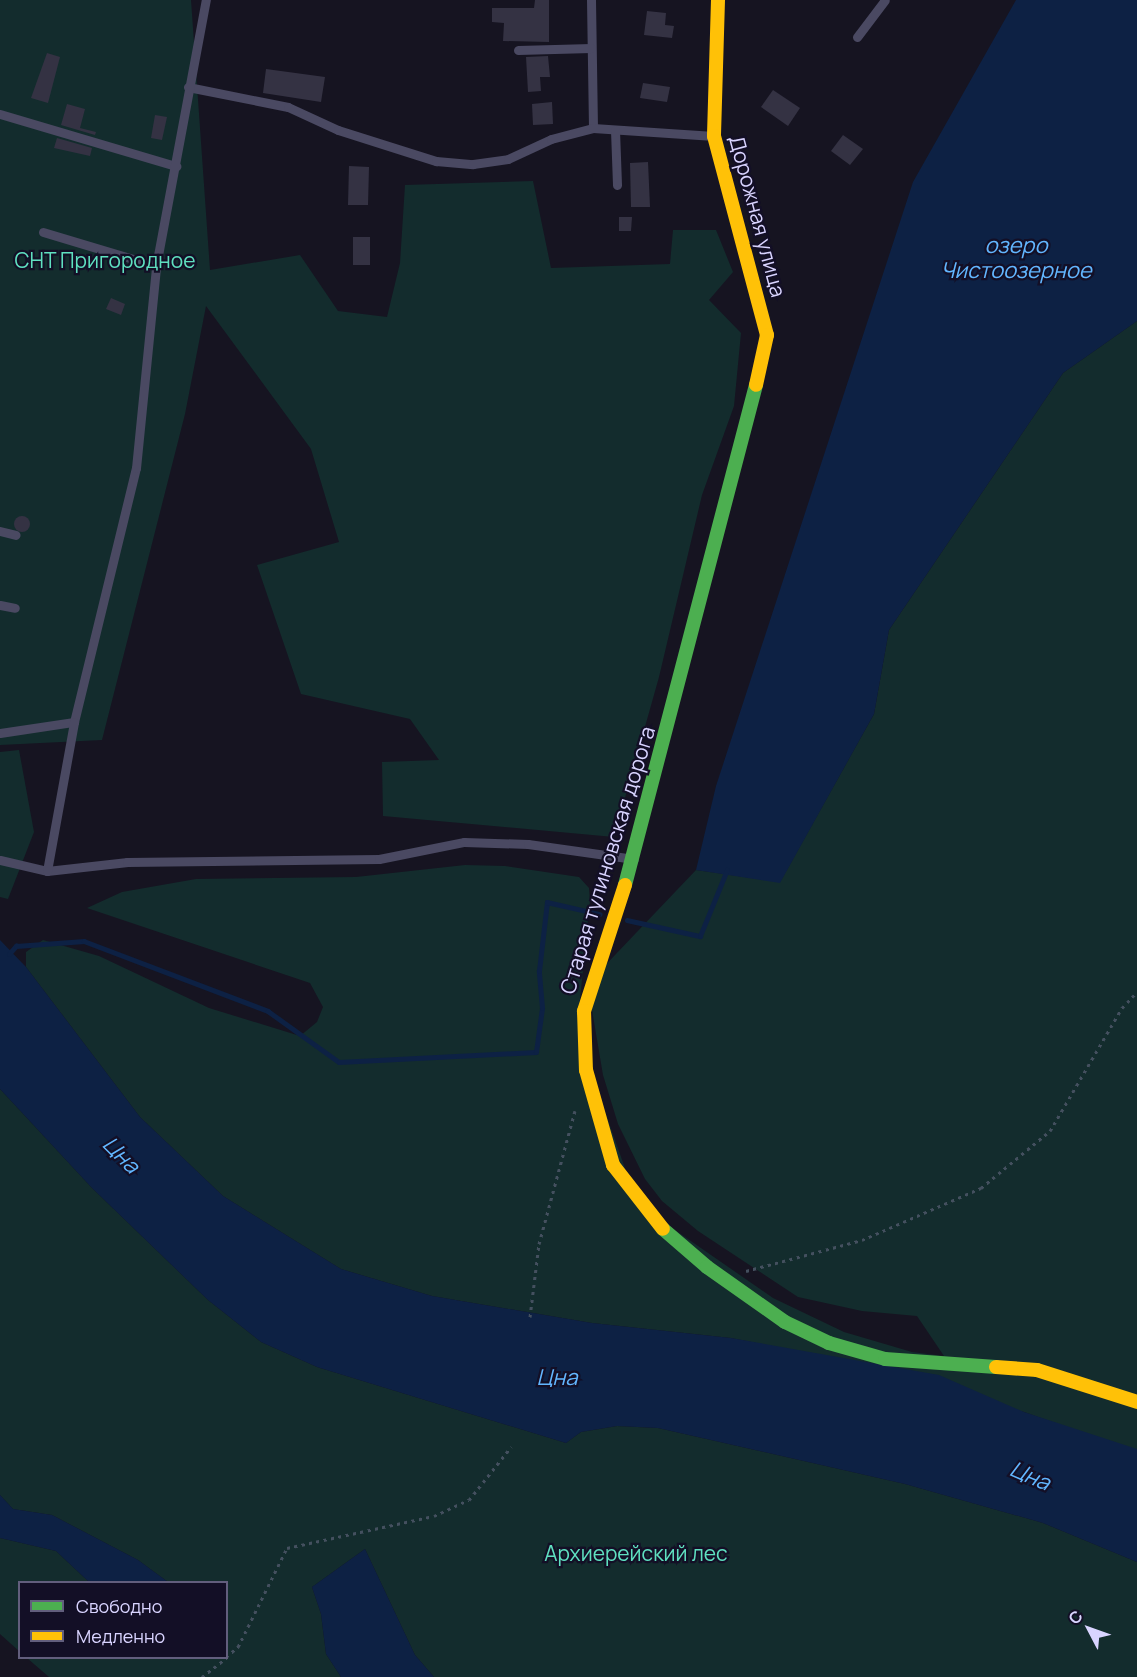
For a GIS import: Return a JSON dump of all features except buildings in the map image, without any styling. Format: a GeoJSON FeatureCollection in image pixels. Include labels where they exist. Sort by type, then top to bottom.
{"type":"FeatureCollection","features":[{"type":"Feature","properties":{"kind":"street","name":"Дорожная улица"},"geometry":{"type":"LineString","coordinates":[[718,0],[714,136],[767,335]]}},
{"type":"Feature","properties":{"kind":"street","name":"Старая тулиновская дорога"},"geometry":{"type":"LineString","coordinates":[[767,335],[744,439],[634,859],[597,962],[584,1011],[586,1070],[613,1165],[658,1225],[721,1277],[785,1322],[829,1343],[885,1359],[1037,1370],[1137,1402]]}},
{"type":"Feature","properties":{"kind":"lane"},"geometry":{"type":"LineString","coordinates":[[47,871],[74,722],[136,468],[156,266],[206,0]]}},
{"type":"Feature","properties":{"kind":"lane"},"geometry":{"type":"LineString","coordinates":[[591,0],[593,128]]}},
{"type":"Feature","properties":{"kind":"lane"},"geometry":{"type":"LineString","coordinates":[[857,37],[885,0]]}},
{"type":"Feature","properties":{"kind":"lane"},"geometry":{"type":"LineString","coordinates":[[518,50],[591,48]]}},
{"type":"Feature","properties":{"kind":"lane"},"geometry":{"type":"LineString","coordinates":[[188,87],[288,107],[338,130],[436,161],[473,164],[508,159],[551,139],[593,128],[714,136]]}},
{"type":"Feature","properties":{"kind":"lane"},"geometry":{"type":"LineString","coordinates":[[0,114],[176,166]]}},
{"type":"Feature","properties":{"kind":"lane"},"geometry":{"type":"LineString","coordinates":[[615,130],[617,185]]}},
{"type":"Feature","properties":{"kind":"lane"},"geometry":{"type":"LineString","coordinates":[[43,232],[156,266]]}},
{"type":"Feature","properties":{"kind":"lane"},"geometry":{"type":"LineString","coordinates":[[0,531],[15,535]]}},
{"type":"Feature","properties":{"kind":"lane"},"geometry":{"type":"LineString","coordinates":[[0,604],[15,608]]}},
{"type":"Feature","properties":{"kind":"lane"},"geometry":{"type":"LineString","coordinates":[[0,732],[74,722]]}},
{"type":"Feature","properties":{"kind":"lane"},"geometry":{"type":"LineString","coordinates":[[0,860],[47,871],[127,862],[379,859],[464,842],[528,844],[634,859]]}},
{"type":"Feature","properties":{"kind":"path"},"geometry":{"type":"LineString","coordinates":[[721,1277],[862,1240],[981,1188],[1050,1131],[1122,1008],[1137,992]]}},
{"type":"Feature","properties":{"kind":"path"},"geometry":{"type":"LineString","coordinates":[[530,1317],[538,1244],[577,1105]]}},
{"type":"Feature","properties":{"kind":"path"},"geometry":{"type":"LineString","coordinates":[[228,1655],[238,1647],[287,1548],[434,1516],[469,1500],[511,1447]]}},
{"type":"Feature","properties":{"kind":"path"},"geometry":{"type":"LineString","coordinates":[[202,1677],[224,1659]]}},
{"type":"Feature","properties":{"kind":"green space","name":"СНТ Пригородное"},"geometry":{"type":"Polygon","coordinates":[[[0,0],[191,0],[210,270],[300,255],[338,311],[387,317],[400,263],[405,185],[533,181],[551,268],[670,264],[673,230],[716,230],[733,272],[709,300],[741,333],[734,406],[702,495],[659,677],[614,837],[383,816],[382,762],[439,760],[410,719],[301,694],[257,565],[339,542],[311,449],[206,306],[185,414],[102,740],[0,745],[0,0]]]}},
{"type":"Feature","properties":{"kind":"green space"},"geometry":{"type":"Polygon","coordinates":[[[1137,321],[1137,1452],[1024,1412],[855,1362],[731,1338],[592,1323],[432,1296],[341,1269],[223,1196],[140,1117],[26,967],[26,952],[43,940],[99,956],[209,1008],[300,1036],[317,1022],[323,1007],[310,983],[87,908],[122,892],[196,879],[356,877],[465,865],[505,866],[579,877],[589,888],[590,901],[578,1019],[584,1053],[631,1185],[662,1221],[773,1298],[844,1332],[912,1352],[944,1356],[917,1316],[862,1311],[798,1297],[698,1231],[662,1201],[645,1179],[618,1124],[603,1075],[590,998],[595,976],[696,870],[780,882],[874,714],[889,630],[1063,373],[1137,321]]]}},
{"type":"Feature","properties":{"kind":"green space"},"geometry":{"type":"Polygon","coordinates":[[[19,750],[34,832],[8,899],[0,897],[0,752],[19,750]]]}},
{"type":"Feature","properties":{"kind":"green space","name":"Архиерейский лес"},"geometry":{"type":"Polygon","coordinates":[[[0,1089],[92,1188],[208,1300],[261,1342],[317,1367],[566,1443],[581,1432],[617,1426],[658,1428],[905,1484],[1043,1523],[1137,1562],[1137,1677],[434,1677],[415,1655],[365,1549],[312,1587],[321,1614],[326,1654],[341,1677],[49,1677],[28,1659],[228,1659],[228,1581],[167,1581],[138,1560],[52,1515],[13,1509],[0,1495],[0,1089]]]}},
{"type":"Feature","properties":{"kind":"green space"},"geometry":{"type":"Polygon","coordinates":[[[0,1538],[56,1551],[88,1581],[18,1581],[18,1650],[0,1634],[0,1538]]]}},
{"type":"Feature","properties":{"kind":"water","name":"озеро Чистоозерное"},"geometry":{"type":"Polygon","coordinates":[[[1016,0],[1137,0],[1137,321],[1063,373],[889,630],[874,714],[780,883],[696,870],[716,786],[913,182],[1016,0]]]}},
{"type":"Feature","properties":{"kind":"water","name":"Цна"},"geometry":{"type":"Polygon","coordinates":[[[0,940],[26,967],[140,1117],[223,1196],[341,1269],[432,1296],[592,1323],[731,1338],[939,1375],[1024,1412],[1137,1449],[1137,1562],[1043,1523],[905,1484],[658,1428],[617,1426],[581,1432],[566,1443],[317,1367],[261,1342],[208,1300],[92,1188],[0,1089],[0,940]]]}},
{"type":"Feature","properties":{"kind":"water"},"geometry":{"type":"Polygon","coordinates":[[[0,1495],[13,1509],[52,1515],[138,1560],[167,1581],[88,1581],[56,1551],[0,1538],[0,1495]]]}},
{"type":"Feature","properties":{"kind":"water"},"geometry":{"type":"Polygon","coordinates":[[[365,1549],[415,1655],[434,1677],[341,1677],[326,1654],[321,1614],[312,1587],[365,1549]]]}},
{"type":"Feature","properties":{"kind":"waterway"},"geometry":{"type":"LineString","coordinates":[[627,920],[700,936],[727,870]]}},
{"type":"Feature","properties":{"kind":"waterway"},"geometry":{"type":"LineString","coordinates":[[9,954],[16,946],[84,941],[268,1011],[339,1062],[536,1052],[542,1008],[539,971],[547,902],[600,914]]}},
{"type":"Feature","properties":{"kind":"traffic: fast"},"geometry":{"type":"LineString","coordinates":[[625,885],[756,385]]}},
{"type":"Feature","properties":{"kind":"traffic: fast"},"geometry":{"type":"LineString","coordinates":[[663,1229],[707,1267],[785,1322],[829,1343],[885,1359],[996,1367]]}},
{"type":"Feature","properties":{"kind":"traffic: slow"},"geometry":{"type":"LineString","coordinates":[[718,0],[714,136],[767,335],[756,385]]}},
{"type":"Feature","properties":{"kind":"traffic: slow"},"geometry":{"type":"LineString","coordinates":[[625,885],[584,1011],[586,1070],[613,1165],[663,1229]]}},
{"type":"Feature","properties":{"kind":"traffic: slow"},"geometry":{"type":"LineString","coordinates":[[996,1367],[1037,1370],[1137,1402]]}}]}
